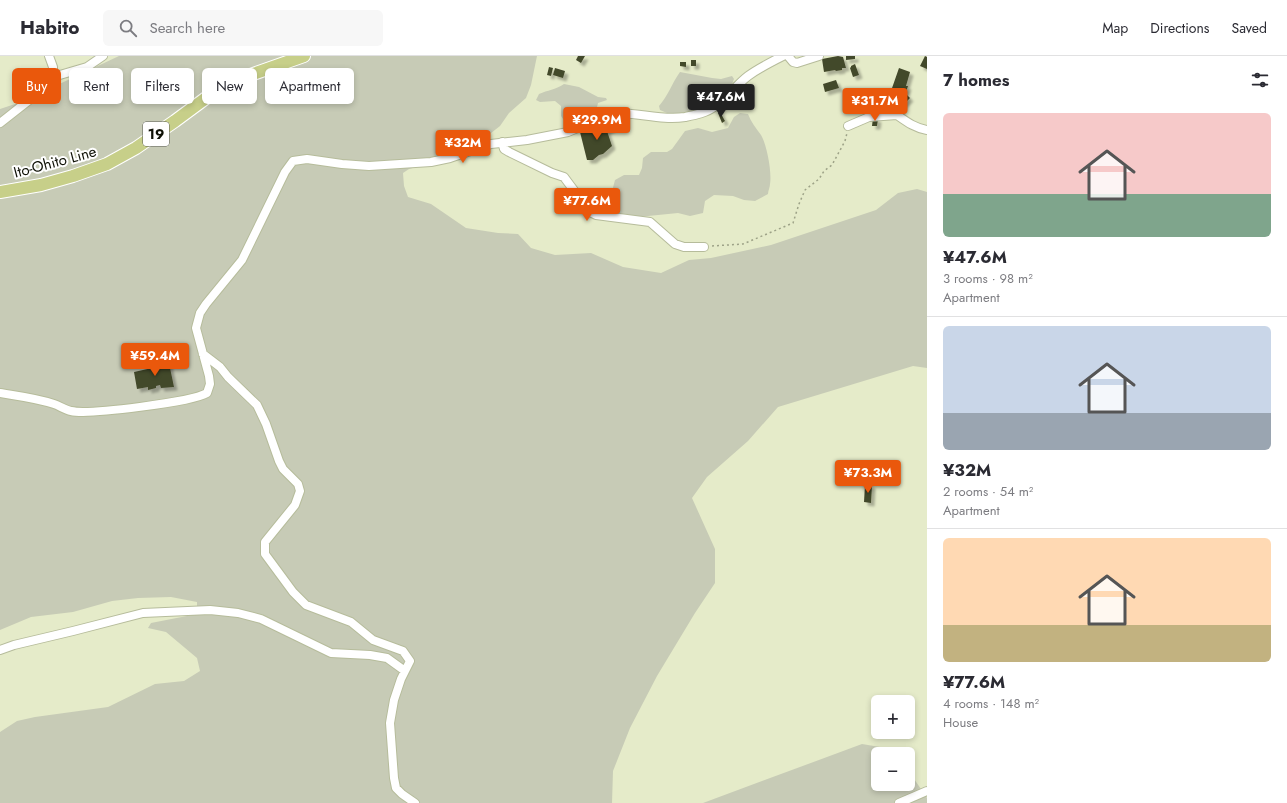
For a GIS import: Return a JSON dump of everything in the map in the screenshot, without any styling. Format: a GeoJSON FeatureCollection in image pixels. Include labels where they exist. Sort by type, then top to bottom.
{"type":"FeatureCollection","features":[{"type":"Feature","properties":{"kind":"main road","name":"Ito-Ohito Line"},"geometry":{"type":"LineString","coordinates":[[0,192],[41,185],[67,178],[107,164],[142,143],[225,84],[304,56]]}},
{"type":"Feature","properties":{"kind":"street"},"geometry":{"type":"LineString","coordinates":[[48,56],[52,68]]}},
{"type":"Feature","properties":{"kind":"street"},"geometry":{"type":"LineString","coordinates":[[61,75],[87,67],[103,56]]}},
{"type":"Feature","properties":{"kind":"street"},"geometry":{"type":"LineString","coordinates":[[0,393],[55,404],[71,411],[95,411],[190,399],[207,393],[209,389],[209,376],[196,328],[200,313],[242,260],[285,172],[293,161],[307,159],[369,166],[431,162],[450,158],[480,147],[502,142],[527,140],[568,132],[614,113],[623,112],[664,118],[676,118],[693,115],[706,112],[715,107],[756,70],[783,56]]}},
{"type":"Feature","properties":{"kind":"street"},"geometry":{"type":"LineString","coordinates":[[788,56],[793,62],[797,63],[819,56]]}},
{"type":"Feature","properties":{"kind":"street"},"geometry":{"type":"LineString","coordinates":[[0,123],[24,104]]}},
{"type":"Feature","properties":{"kind":"street"},"geometry":{"type":"LineString","coordinates":[[848,126],[869,117],[879,115],[898,115],[918,128],[927,130]]}},
{"type":"Feature","properties":{"kind":"street"},"geometry":{"type":"LineString","coordinates":[[502,142],[504,149],[509,152],[552,173],[564,177],[590,212],[596,215],[650,222],[675,244],[684,247],[704,247]]}},
{"type":"Feature","properties":{"kind":"street"},"geometry":{"type":"LineString","coordinates":[[203,354],[220,368],[257,405],[283,469],[298,484],[300,491],[295,505],[265,542],[265,554],[293,592],[306,606],[350,622],[373,640],[403,651],[410,661],[401,679],[391,712],[390,722],[396,788],[415,803]]}},
{"type":"Feature","properties":{"kind":"street"},"geometry":{"type":"LineString","coordinates":[[0,650],[14,645],[143,613],[210,610],[238,613],[261,619],[331,653],[370,655],[387,658],[405,671]]}},
{"type":"Feature","properties":{"kind":"street"},"geometry":{"type":"LineString","coordinates":[[899,803],[927,791]]}},
{"type":"Feature","properties":{"kind":"path"},"geometry":{"type":"LineString","coordinates":[[704,247],[743,244],[793,223],[798,204],[805,190],[819,179],[824,171],[832,165],[845,141],[848,126]]}},
{"type":"Feature","properties":{"kind":"green space"},"geometry":{"type":"Polygon","coordinates":[[[119,56],[537,56],[531,85],[526,98],[509,113],[500,126],[477,144],[459,150],[428,164],[409,169],[403,173],[404,186],[408,197],[431,204],[466,228],[498,233],[518,234],[531,248],[555,255],[591,253],[623,267],[661,273],[689,260],[711,258],[771,245],[876,210],[898,193],[917,189],[927,192],[927,368],[913,366],[778,407],[748,441],[707,477],[692,498],[715,549],[715,583],[657,676],[630,728],[613,771],[612,803],[0,803],[0,732],[17,721],[35,717],[108,707],[155,684],[184,681],[200,671],[197,658],[166,632],[148,628],[151,623],[197,614],[197,602],[171,597],[138,598],[112,601],[73,612],[31,617],[0,630],[0,109],[15,104],[61,104],[61,83],[69,79],[69,104],[123,104],[123,68],[93,68],[119,56]]]}},
{"type":"Feature","properties":{"kind":"green space"},"geometry":{"type":"Polygon","coordinates":[[[680,72],[721,79],[732,76],[734,79],[732,84],[724,93],[709,105],[690,113],[680,115],[667,113],[660,110],[659,106],[680,72]]]}},
{"type":"Feature","properties":{"kind":"green space"},"geometry":{"type":"Polygon","coordinates":[[[564,84],[579,87],[598,97],[606,98],[607,100],[598,103],[594,113],[586,119],[566,123],[561,116],[561,106],[555,101],[540,102],[536,100],[539,94],[558,88],[564,84]]]}},
{"type":"Feature","properties":{"kind":"green space"},"geometry":{"type":"Polygon","coordinates":[[[740,113],[748,114],[761,135],[765,145],[770,173],[768,194],[755,201],[744,200],[733,196],[714,195],[705,201],[703,213],[690,216],[678,213],[638,217],[614,213],[609,203],[615,180],[624,175],[639,175],[642,168],[643,158],[651,152],[667,152],[672,149],[685,131],[698,128],[712,132],[728,128],[734,117],[740,113]]]}},
{"type":"Feature","properties":{"kind":"green space"},"geometry":{"type":"Polygon","coordinates":[[[862,744],[880,747],[871,747],[871,791],[915,791],[915,780],[927,798],[927,803],[703,803],[862,744]]]}},
{"type":"Feature","properties":{"kind":"building"},"geometry":{"type":"Polygon","coordinates":[[[578,56],[585,56],[581,63],[576,60],[578,56]]]}},
{"type":"Feature","properties":{"kind":"building"},"geometry":{"type":"Polygon","coordinates":[[[838,56],[843,57],[846,68],[842,68],[842,70],[824,72],[822,59],[838,56]]]}},
{"type":"Feature","properties":{"kind":"building"},"geometry":{"type":"Polygon","coordinates":[[[846,56],[855,56],[855,59],[846,60],[846,56]]]}},
{"type":"Feature","properties":{"kind":"building"},"geometry":{"type":"Polygon","coordinates":[[[925,56],[927,57],[927,69],[920,66],[925,56]]]}},
{"type":"Feature","properties":{"kind":"building"},"geometry":{"type":"Polygon","coordinates":[[[691,60],[696,60],[696,66],[691,66],[691,60]]]}},
{"type":"Feature","properties":{"kind":"building"},"geometry":{"type":"Polygon","coordinates":[[[680,62],[686,62],[686,67],[680,66],[680,62]]]}},
{"type":"Feature","properties":{"kind":"building"},"geometry":{"type":"Polygon","coordinates":[[[855,64],[859,75],[853,77],[850,68],[855,64]]]}},
{"type":"Feature","properties":{"kind":"building"},"geometry":{"type":"Polygon","coordinates":[[[549,67],[553,68],[551,76],[547,75],[549,67]]]}},
{"type":"Feature","properties":{"kind":"building"},"geometry":{"type":"Polygon","coordinates":[[[555,68],[565,71],[563,78],[553,75],[555,68]]]}},
{"type":"Feature","properties":{"kind":"building"},"geometry":{"type":"Polygon","coordinates":[[[899,68],[910,72],[906,92],[902,94],[891,91],[899,68]]]}},
{"type":"Feature","properties":{"kind":"building"},"geometry":{"type":"Polygon","coordinates":[[[836,80],[839,88],[825,92],[823,84],[836,80]]]}},
{"type":"Feature","properties":{"kind":"building"},"geometry":{"type":"Polygon","coordinates":[[[906,94],[910,98],[903,105],[899,101],[906,94]]]}},
{"type":"Feature","properties":{"kind":"building"},"geometry":{"type":"Polygon","coordinates":[[[894,103],[898,105],[895,111],[891,108],[894,103]]]}},
{"type":"Feature","properties":{"kind":"building"},"geometry":{"type":"Polygon","coordinates":[[[720,112],[725,121],[722,123],[718,113],[720,112]]]}},
{"type":"Feature","properties":{"kind":"building"},"geometry":{"type":"Polygon","coordinates":[[[615,118],[615,121],[610,123],[612,129],[607,131],[612,146],[593,160],[587,160],[580,132],[592,129],[594,134],[602,132],[599,122],[615,118]]]}},
{"type":"Feature","properties":{"kind":"building"},"geometry":{"type":"Polygon","coordinates":[[[873,118],[878,119],[877,126],[872,126],[873,118]]]}},
{"type":"Feature","properties":{"kind":"building"},"geometry":{"type":"Polygon","coordinates":[[[169,363],[174,387],[161,388],[160,385],[156,386],[156,388],[148,390],[148,387],[137,389],[134,372],[152,368],[152,365],[169,363]]]}},
{"type":"Feature","properties":{"kind":"building"},"geometry":{"type":"Polygon","coordinates":[[[865,485],[872,485],[871,503],[864,502],[865,485]]]}}]}
